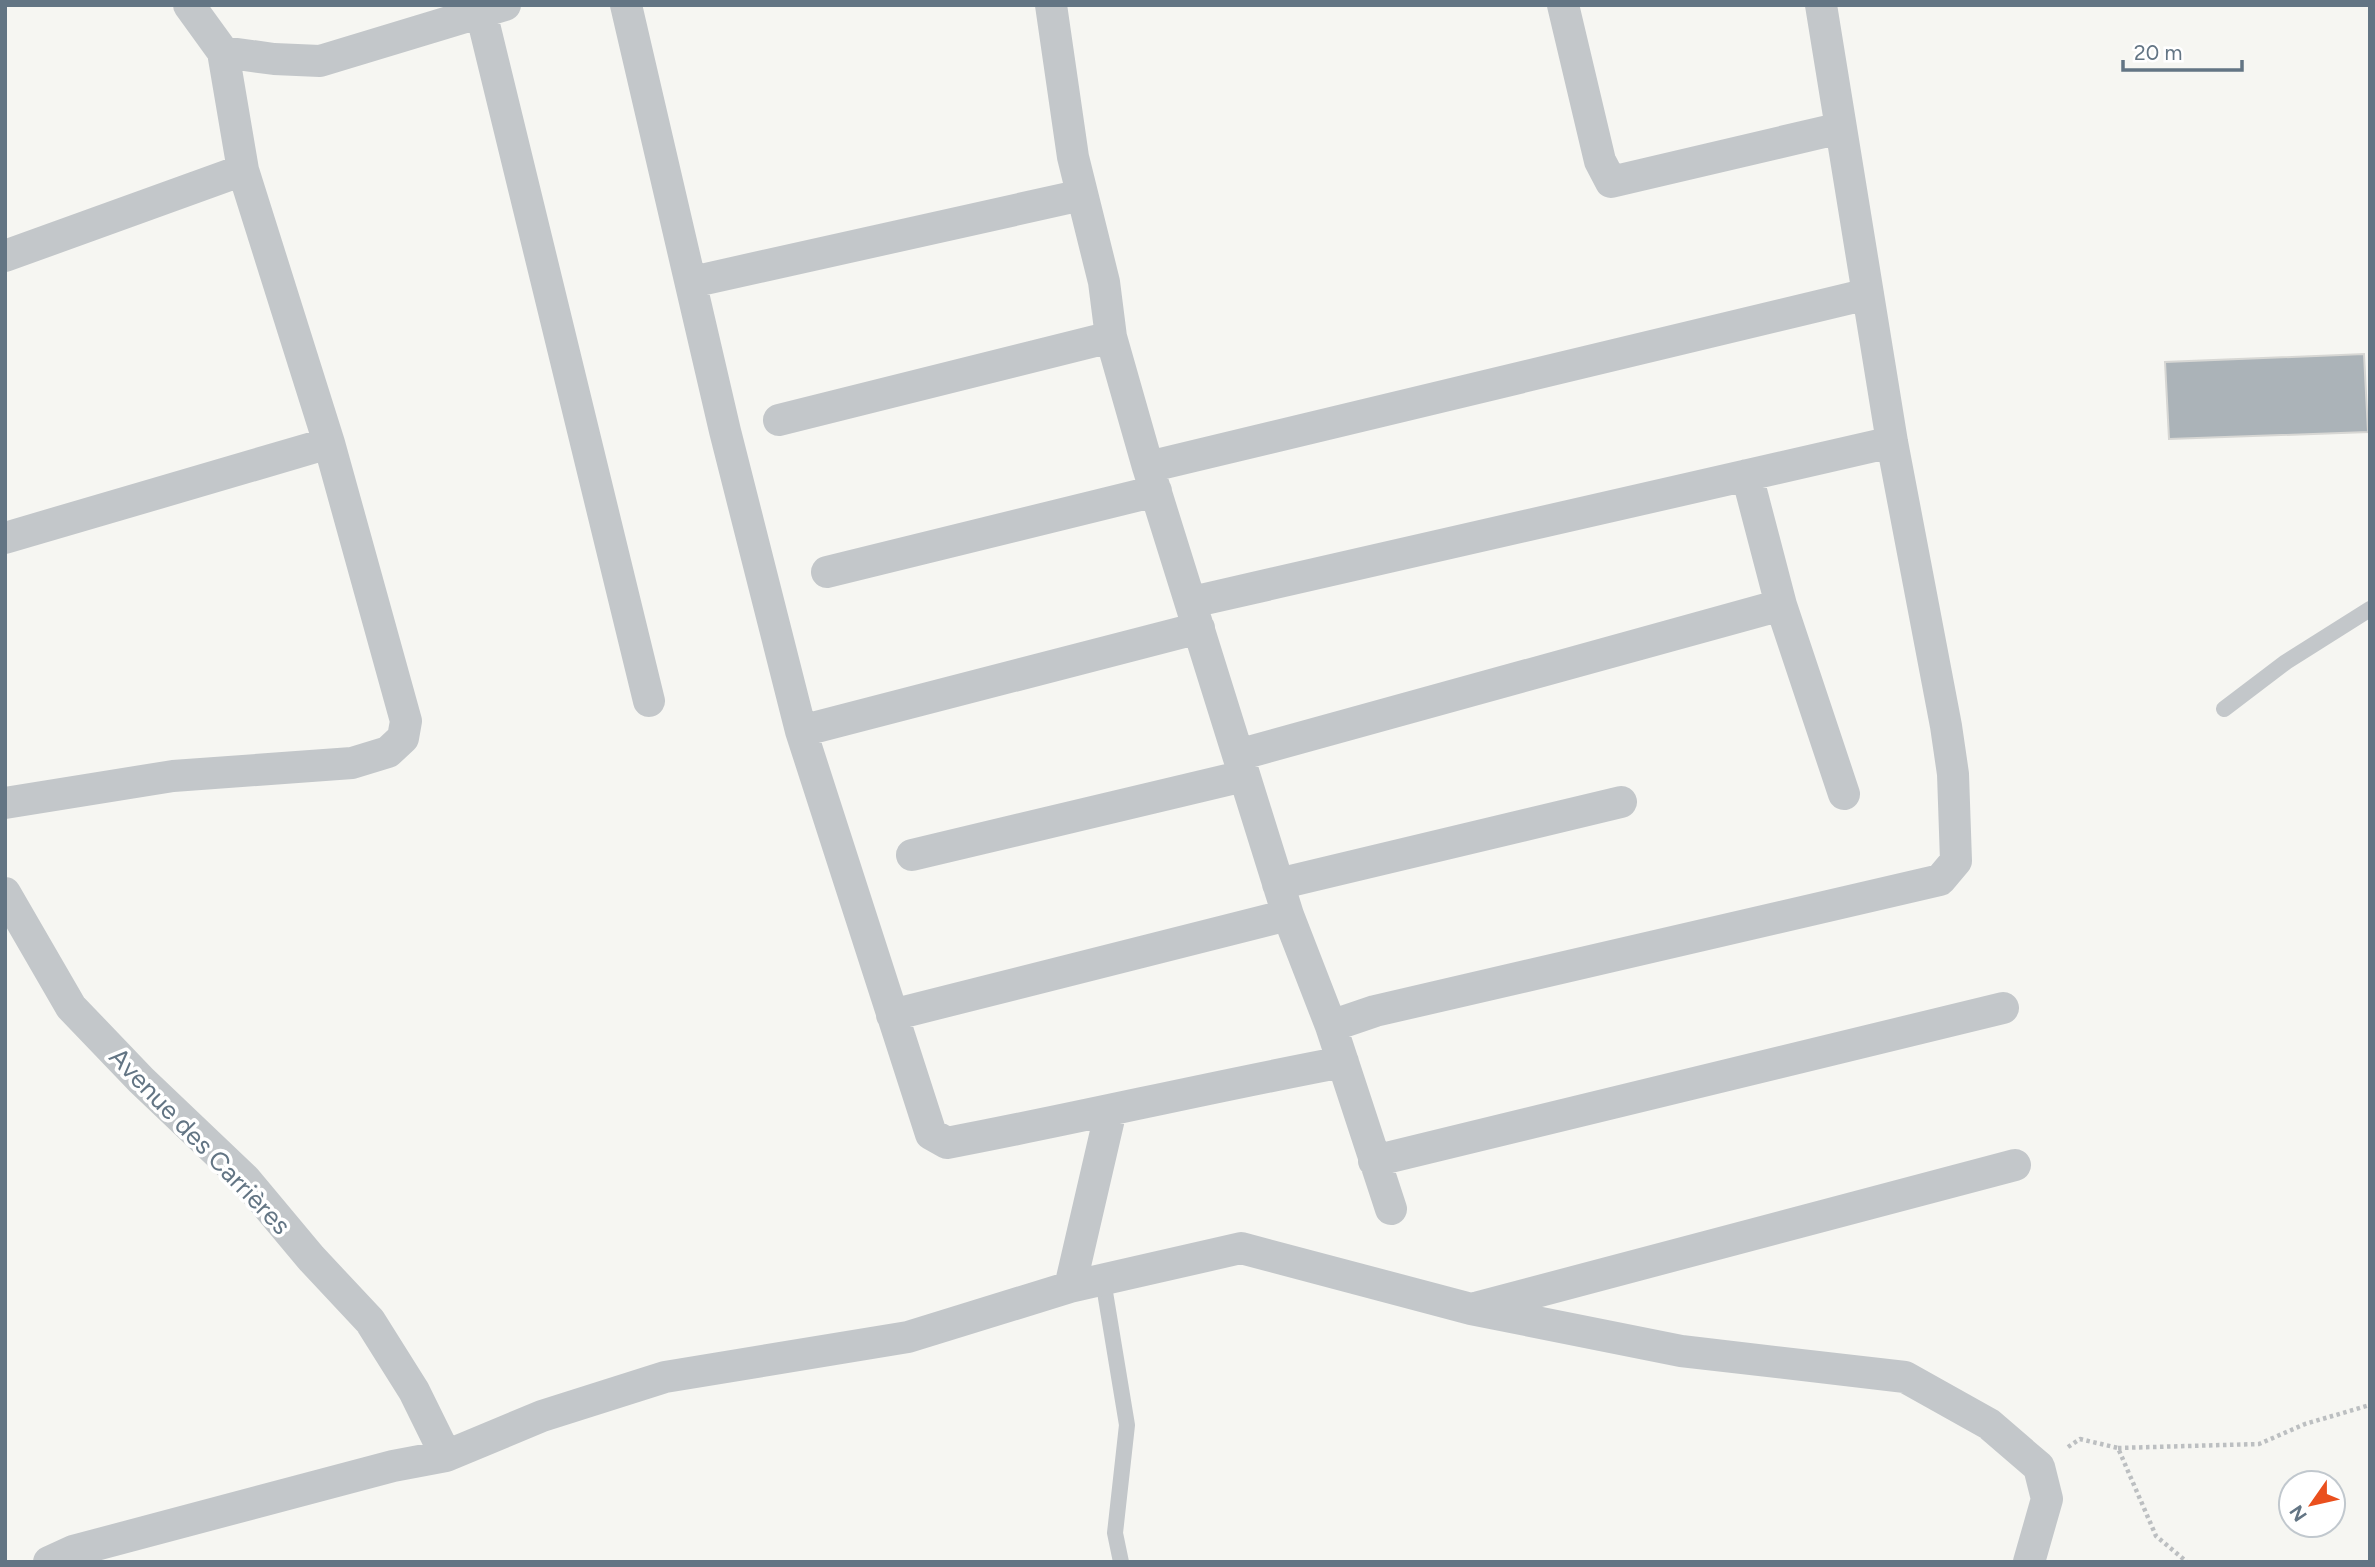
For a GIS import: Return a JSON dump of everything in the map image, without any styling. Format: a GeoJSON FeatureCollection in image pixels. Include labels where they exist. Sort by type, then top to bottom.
{"type":"FeatureCollection","features":[{"type":"Feature","properties":{"kind":"street"},"geometry":{"type":"LineString","coordinates":[[5,803],[173,776],[352,762],[388,752],[403,738],[407,721],[330,443],[243,170],[223,52],[189,5]]}},
{"type":"Feature","properties":{"kind":"street"},"geometry":{"type":"LineString","coordinates":[[626,5],[725,431],[801,731],[931,1134],[947,1143],[1111,1110],[1180,1093],[1343,1062]]}},
{"type":"Feature","properties":{"kind":"street"},"geometry":{"type":"LineString","coordinates":[[1051,5],[1073,157],[1104,282],[1111,337],[1152,479],[1288,915],[1331,1027],[1391,1209]]}},
{"type":"Feature","properties":{"kind":"street"},"geometry":{"type":"LineString","coordinates":[[1563,5],[1600,161],[1611,182],[1840,128]]}},
{"type":"Feature","properties":{"kind":"street"},"geometry":{"type":"LineString","coordinates":[[1331,1027],[1375,1011],[1940,880],[1955,861],[1953,774],[1892,442],[1821,5]]}},
{"type":"Feature","properties":{"kind":"street"},"geometry":{"type":"LineString","coordinates":[[223,52],[274,59],[320,61],[493,9],[649,701]]}},
{"type":"Feature","properties":{"kind":"street"},"geometry":{"type":"LineString","coordinates":[[5,256],[243,170]]}},
{"type":"Feature","properties":{"kind":"street"},"geometry":{"type":"LineString","coordinates":[[692,282],[1083,195]]}},
{"type":"Feature","properties":{"kind":"street"},"geometry":{"type":"LineString","coordinates":[[827,572],[1152,479],[1868,294]]}},
{"type":"Feature","properties":{"kind":"street"},"geometry":{"type":"LineString","coordinates":[[779,420],[1111,337]]}},
{"type":"Feature","properties":{"kind":"street"},"geometry":{"type":"LineString","coordinates":[[801,731],[1196,615],[1747,475],[1892,442]]}},
{"type":"Feature","properties":{"kind":"street"},"geometry":{"type":"LineString","coordinates":[[5,538],[330,443]]}},
{"type":"Feature","properties":{"kind":"street"},"geometry":{"type":"LineString","coordinates":[[1747,475],[1781,605],[1844,794]]}},
{"type":"Feature","properties":{"kind":"street"},"geometry":{"type":"LineString","coordinates":[[912,855],[1241,765],[1781,605]]}},
{"type":"Feature","properties":{"kind":"street"},"geometry":{"type":"LineString","coordinates":[[1279,884],[1621,802]]}},
{"type":"Feature","properties":{"kind":"street","name":"Avenue des Carrières"},"geometry":{"type":"LineString","coordinates":[[5,892],[71,1007],[141,1080],[245,1179],[311,1258],[370,1321],[414,1391],[446,1456]]}},
{"type":"Feature","properties":{"kind":"street"},"geometry":{"type":"LineString","coordinates":[[892,1015],[1288,915]]}},
{"type":"Feature","properties":{"kind":"street"},"geometry":{"type":"LineString","coordinates":[[1374,1161],[2003,1008]]}},
{"type":"Feature","properties":{"kind":"street"},"geometry":{"type":"LineString","coordinates":[[1070,1287],[1111,1110]]}},
{"type":"Feature","properties":{"kind":"street"},"geometry":{"type":"LineString","coordinates":[[1471,1309],[2015,1166]]}},
{"type":"Feature","properties":{"kind":"street"},"geometry":{"type":"LineString","coordinates":[[49,1562],[73,1551],[313,1487],[446,1456],[542,1416],[665,1377],[908,1337],[1070,1287],[1241,1248],[1471,1309],[1681,1351],[1905,1377],[1989,1424],[2039,1466],[2047,1499],[2029,1562]]}},
{"type":"Feature","properties":{"kind":"lane"},"geometry":{"type":"LineString","coordinates":[[2224,709],[2286,662],[2370,609]]}},
{"type":"Feature","properties":{"kind":"lane"},"geometry":{"type":"LineString","coordinates":[[1103,1280],[1127,1425],[1115,1533],[1121,1562]]}},
{"type":"Feature","properties":{"kind":"path"},"geometry":{"type":"LineString","coordinates":[[2039,1466],[2080,1439],[2118,1448],[2259,1444],[2305,1424],[2370,1405]]}},
{"type":"Feature","properties":{"kind":"path"},"geometry":{"type":"LineString","coordinates":[[2118,1448],[2156,1536],[2188,1562]]}},
{"type":"Feature","properties":{"kind":"building"},"geometry":{"type":"Polygon","coordinates":[[[2364,354],[2368,432],[2169,439],[2165,362],[2364,354]]]}}]}
